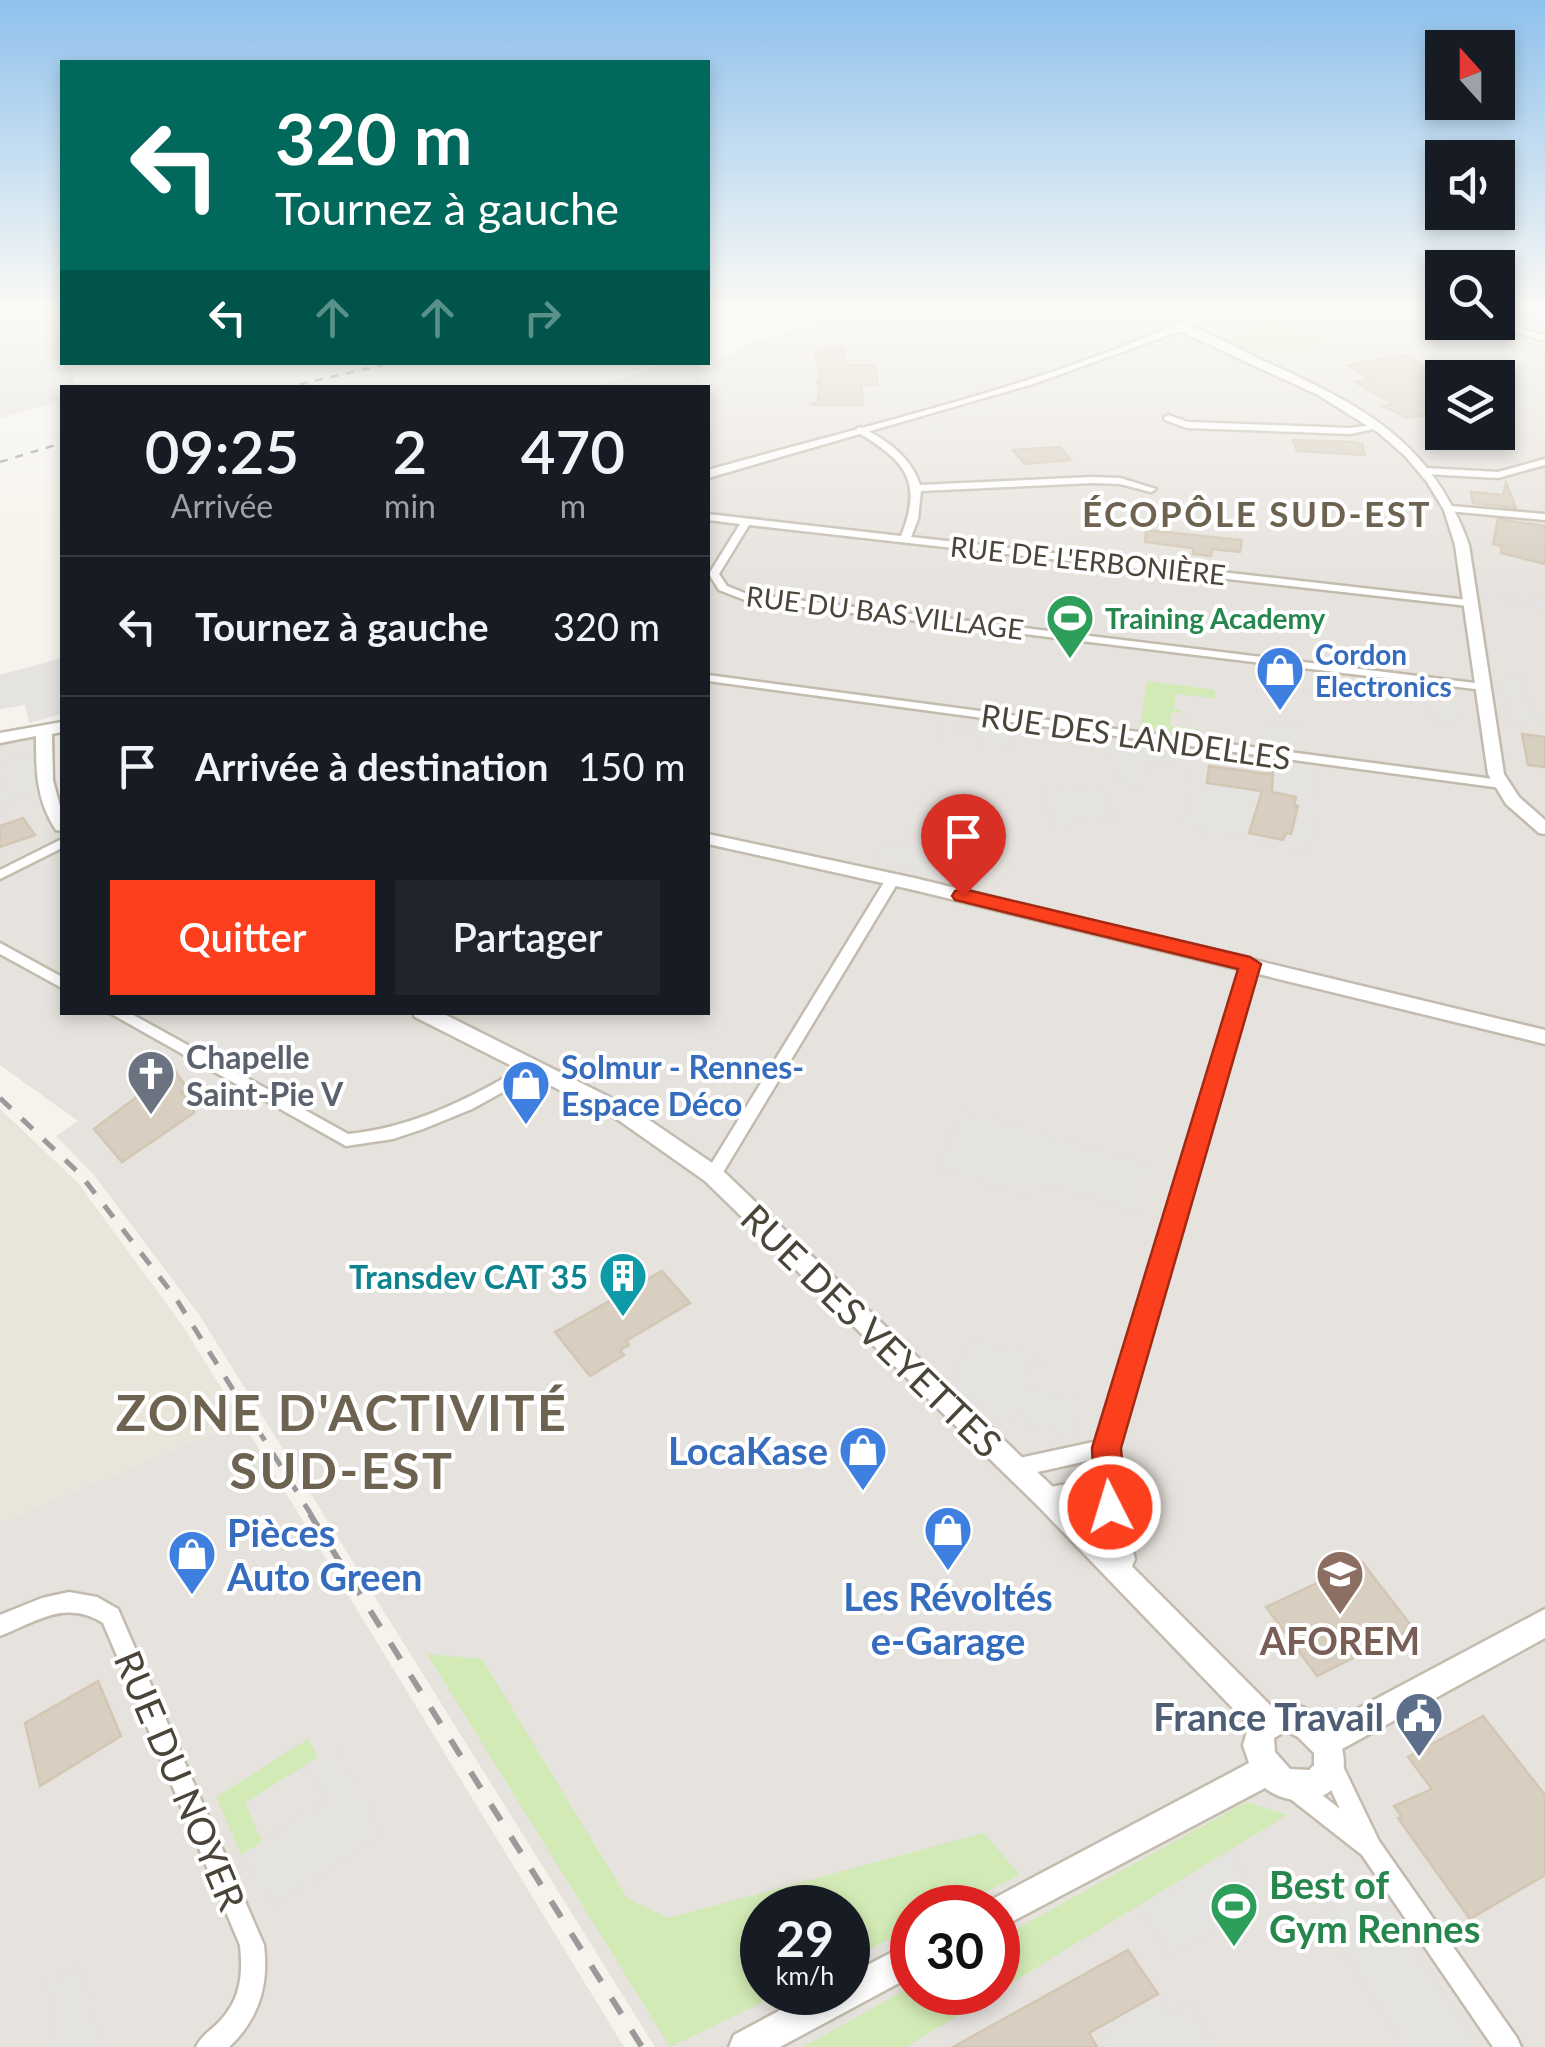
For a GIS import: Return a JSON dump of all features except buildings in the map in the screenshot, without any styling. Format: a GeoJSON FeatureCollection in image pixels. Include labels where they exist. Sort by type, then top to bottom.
{"type":"FeatureCollection","features":[{"type":"Feature","properties":{"kind":"street"},"geometry":{"type":"LineString","coordinates":[[710,473],[963,401]]}},
{"type":"Feature","properties":{"kind":"street"},"geometry":{"type":"LineString","coordinates":[[1336,401],[1378,427],[1426,471],[1452,508],[1462,546],[1468,603],[1502,784],[1517,806],[1545,829]]}},
{"type":"Feature","properties":{"kind":"street"},"geometry":{"type":"LineString","coordinates":[[1168,418],[1187,425],[1351,431],[1378,427]]}},
{"type":"Feature","properties":{"kind":"street"},"geometry":{"type":"LineString","coordinates":[[860,430],[898,457],[918,488],[918,513],[905,540]]}},
{"type":"Feature","properties":{"kind":"street"},"geometry":{"type":"LineString","coordinates":[[1426,471],[1498,475],[1545,462]]}},
{"type":"Feature","properties":{"kind":"street"},"geometry":{"type":"LineString","coordinates":[[918,488],[1092,480],[1120,481],[1151,490]]}},
{"type":"Feature","properties":{"kind":"street"},"geometry":{"type":"LineString","coordinates":[[1452,508],[1545,517]]}},
{"type":"Feature","properties":{"kind":"street","name":"RUE DE L'ERBONIÈRE"},"geometry":{"type":"LineString","coordinates":[[710,517],[1468,603]]}},
{"type":"Feature","properties":{"kind":"street","name":"RUE DU BAS VILLAGE"},"geometry":{"type":"LineString","coordinates":[[746,522],[714,574],[723,588],[744,596],[1483,687]]}},
{"type":"Feature","properties":{"kind":"street","name":"RUE DES LANDELLES"},"geometry":{"type":"LineString","coordinates":[[710,678],[1502,784]]}},
{"type":"Feature","properties":{"kind":"street"},"geometry":{"type":"LineString","coordinates":[[0,738],[60,727]]}},
{"type":"Feature","properties":{"kind":"street"},"geometry":{"type":"LineString","coordinates":[[44,730],[43,781],[57,802]]}},
{"type":"Feature","properties":{"kind":"street"},"geometry":{"type":"LineString","coordinates":[[710,839],[1250,964],[1545,1037]]}},
{"type":"Feature","properties":{"kind":"street"},"geometry":{"type":"LineString","coordinates":[[0,875],[60,843]]}},
{"type":"Feature","properties":{"kind":"street"},"geometry":{"type":"LineString","coordinates":[[712,1175],[894,880]]}},
{"type":"Feature","properties":{"kind":"street"},"geometry":{"type":"LineString","coordinates":[[0,948],[60,983]]}},
{"type":"Feature","properties":{"kind":"street"},"geometry":{"type":"LineString","coordinates":[[1116,1566],[1125,1559],[1106,1484],[1106,1448],[1250,964]]}},
{"type":"Feature","properties":{"kind":"street"},"geometry":{"type":"LineString","coordinates":[[120,1015],[346,1140],[376,1140],[403,1132],[532,1069]]}},
{"type":"Feature","properties":{"kind":"street","name":"RUE DES VEYETTES"},"geometry":{"type":"LineString","coordinates":[[428,1015],[625,1114],[712,1175],[1116,1566],[1266,1722]]}},
{"type":"Feature","properties":{"kind":"street"},"geometry":{"type":"LineString","coordinates":[[1015,1468],[1106,1448]]}},
{"type":"Feature","properties":{"kind":"street"},"geometry":{"type":"LineString","coordinates":[[1046,1497],[1106,1484]]}},
{"type":"Feature","properties":{"kind":"street","name":"RUE DU NOYER"},"geometry":{"type":"LineString","coordinates":[[0,1626],[53,1602],[98,1606],[111,1616],[252,1945],[256,1970],[250,2002],[229,2032],[209,2047]]}},
{"type":"Feature","properties":{"kind":"street"},"geometry":{"type":"LineString","coordinates":[[1294,1788],[1322,1781],[1328,1753],[1545,1623]]}},
{"type":"Feature","properties":{"kind":"street"},"geometry":{"type":"LineString","coordinates":[[1371,1849],[1266,1770],[1260,1760],[1257,1738],[1266,1722],[1286,1716],[1298,1718],[1318,1732],[1371,1849],[1508,2047]]}},
{"type":"Feature","properties":{"kind":"street"},"geometry":{"type":"LineString","coordinates":[[1020,1901],[1266,1770]]}},
{"type":"Feature","properties":{"kind":"street"},"geometry":{"type":"LineString","coordinates":[[746,2047],[890,1970]]}},
{"type":"Feature","properties":{"kind":"shaded area"},"geometry":{"type":"Polygon","coordinates":[[[0,401],[60,401],[60,402],[0,418],[0,401]]]}},
{"type":"Feature","properties":{"kind":"shaded area"},"geometry":{"type":"Polygon","coordinates":[[[710,401],[1425,401],[1425,450],[1515,450],[1515,401],[1545,401],[1545,2047],[655,2047],[200,1316],[94,1175],[56,1136],[78,1121],[0,1065],[0,738],[44,730],[51,804],[60,801],[60,1015],[710,1015],[710,401]]]}},
{"type":"Feature","properties":{"kind":"shaded area"},"geometry":{"type":"Polygon","coordinates":[[[982,401],[1036,401],[968,419],[960,415],[934,422],[944,429],[929,433],[911,420],[982,401]]]}},
{"type":"Feature","properties":{"kind":"shaded area"},"geometry":{"type":"Polygon","coordinates":[[[1479,576],[1496,578],[1499,592],[1545,600],[1545,609],[1491,603],[1490,599],[1482,598],[1479,576]]]}},
{"type":"Feature","properties":{"kind":"shaded area"},"geometry":{"type":"Polygon","coordinates":[[[60,659],[60,715],[29,723],[25,705],[0,709],[0,675],[60,659]]]}},
{"type":"Feature","properties":{"kind":"shaded area"},"geometry":{"type":"Polygon","coordinates":[[[1287,670],[1373,680],[1373,697],[1286,685],[1287,670]]]}},
{"type":"Feature","properties":{"kind":"shaded area"},"geometry":{"type":"Polygon","coordinates":[[[1502,676],[1524,678],[1530,712],[1545,714],[1545,726],[1508,723],[1502,676]]]}},
{"type":"Feature","properties":{"kind":"shaded area"},"geometry":{"type":"Polygon","coordinates":[[[1392,685],[1450,695],[1456,702],[1458,723],[1428,719],[1426,704],[1392,699],[1392,685]]]}},
{"type":"Feature","properties":{"kind":"shaded area"},"geometry":{"type":"Polygon","coordinates":[[[936,718],[1011,728],[1017,747],[980,748],[976,735],[960,730],[942,737],[936,718]]]}},
{"type":"Feature","properties":{"kind":"shaded area"},"geometry":{"type":"Polygon","coordinates":[[[1255,720],[1303,726],[1303,744],[1297,747],[1264,743],[1255,736],[1255,720]]]}},
{"type":"Feature","properties":{"kind":"shaded area"},"geometry":{"type":"Polygon","coordinates":[[[1100,740],[1191,756],[1317,769],[1318,814],[1308,852],[1183,828],[1189,766],[1157,761],[1145,766],[1146,785],[1119,783],[1100,740]]]}},
{"type":"Feature","properties":{"kind":"shaded area"},"geometry":{"type":"Polygon","coordinates":[[[33,752],[36,795],[7,801],[0,810],[0,792],[7,791],[6,761],[33,752]]]}},
{"type":"Feature","properties":{"kind":"shaded area"},"geometry":{"type":"Polygon","coordinates":[[[1101,787],[1116,821],[1054,825],[1040,791],[1101,787]]]}},
{"type":"Feature","properties":{"kind":"shaded area"},"geometry":{"type":"Polygon","coordinates":[[[940,817],[958,817],[980,884],[950,887],[948,881],[889,867],[888,860],[873,860],[878,846],[946,843],[940,817]]]}},
{"type":"Feature","properties":{"kind":"shaded area"},"geometry":{"type":"Polygon","coordinates":[[[0,1109],[78,1183],[182,1325],[242,1421],[0,1522],[0,1109]]]}},
{"type":"Feature","properties":{"kind":"shaded area"},"geometry":{"type":"Polygon","coordinates":[[[960,1112],[1153,1165],[1146,1193],[1146,1215],[1038,1183],[1031,1197],[936,1167],[960,1112]]]}},
{"type":"Feature","properties":{"kind":"shaded area"},"geometry":{"type":"Polygon","coordinates":[[[969,1336],[1046,1361],[1028,1366],[1029,1386],[1081,1401],[1074,1439],[1014,1419],[1018,1410],[1014,1407],[998,1423],[951,1384],[969,1336]]]}},
{"type":"Feature","properties":{"kind":"shaded area"},"geometry":{"type":"Polygon","coordinates":[[[242,1421],[624,2047],[0,2047],[0,1522],[242,1421]]]}},
{"type":"Feature","properties":{"kind":"shaded area"},"geometry":{"type":"Polygon","coordinates":[[[335,1745],[383,1832],[273,1907],[263,1886],[257,1889],[241,1855],[326,1801],[308,1763],[335,1745]]]}},
{"type":"Feature","properties":{"kind":"shaded area"},"geometry":{"type":"Polygon","coordinates":[[[1232,1851],[1256,1896],[1265,1903],[1170,1956],[1140,1908],[1232,1851]]]}},
{"type":"Feature","properties":{"kind":"shaded area"},"geometry":{"type":"Polygon","coordinates":[[[1364,1877],[1479,2045],[1405,2047],[1328,1930],[1330,1908],[1323,1897],[1364,1877]]]}},
{"type":"Feature","properties":{"kind":"shaded area"},"geometry":{"type":"Polygon","coordinates":[[[81,1965],[101,2047],[54,2047],[47,1983],[81,1965]]]}},
{"type":"Feature","properties":{"kind":"shaded area"},"geometry":{"type":"Polygon","coordinates":[[[1158,1994],[1171,2015],[1190,2004],[1214,2047],[1109,2047],[1098,2028],[1158,1994]]]}},
{"type":"Feature","properties":{"kind":"green space"},"geometry":{"type":"Polygon","coordinates":[[[1147,681],[1215,690],[1215,698],[1176,694],[1174,708],[1186,713],[1171,712],[1170,726],[1198,729],[1198,735],[1140,728],[1147,681]]]}},
{"type":"Feature","properties":{"kind":"green space"},"geometry":{"type":"Polygon","coordinates":[[[427,1654],[482,1659],[627,1898],[668,1918],[740,1899],[740,2013],[670,2047],[427,1654]]]}},
{"type":"Feature","properties":{"kind":"green space"},"geometry":{"type":"Polygon","coordinates":[[[308,1739],[318,1757],[245,1803],[262,1842],[241,1855],[216,1797],[308,1739]]]}},
{"type":"Feature","properties":{"kind":"green space"},"geometry":{"type":"Polygon","coordinates":[[[1246,1802],[1287,1815],[1020,1978],[1020,1927],[1246,1802]]]}},
{"type":"Feature","properties":{"kind":"green space"},"geometry":{"type":"Polygon","coordinates":[[[984,1833],[1020,1875],[1000,1885],[890,1885],[890,1939],[870,1949],[870,1885],[791,1885],[984,1833]]]}},
{"type":"Feature","properties":{"kind":"green space"},"geometry":{"type":"Polygon","coordinates":[[[890,1998],[890,2015],[959,2015],[906,2047],[803,2047],[860,2015],[870,2015],[870,2010],[890,1998]]]}},
{"type":"Feature","properties":{"kind":"railway"},"geometry":{"type":"LineString","coordinates":[[0,462],[60,444]]}},
{"type":"Feature","properties":{"kind":"railway"},"geometry":{"type":"LineString","coordinates":[[0,1098],[80,1174],[175,1297],[312,1516]]}},
{"type":"Feature","properties":{"kind":"railway"},"geometry":{"type":"LineString","coordinates":[[310,1514],[642,2047]]}},
{"type":"Feature","properties":{"kind":"place","name":"Training Academy"},"geometry":{"type":"Point","coordinates":[1070,660]}},
{"type":"Feature","properties":{"kind":"place","name":"Cordon Electronics"},"geometry":{"type":"Point","coordinates":[1280,712]}},
{"type":"Feature","properties":{"kind":"place","name":"Chapelle Saint-Pie V"},"geometry":{"type":"Point","coordinates":[151,1116]}},
{"type":"Feature","properties":{"kind":"place","name":"Solmur - Rennes- Espace Déco"},"geometry":{"type":"Point","coordinates":[526,1126]}},
{"type":"Feature","properties":{"kind":"place","name":"Transdev CAT 35"},"geometry":{"type":"Point","coordinates":[623,1318]}},
{"type":"Feature","properties":{"kind":"place","name":"LocaKase"},"geometry":{"type":"Point","coordinates":[863,1492]}},
{"type":"Feature","properties":{"kind":"place","name":"Les Révoltés e-Garage"},"geometry":{"type":"Point","coordinates":[948,1572]}},
{"type":"Feature","properties":{"kind":"place","name":"Pièces Auto Green"},"geometry":{"type":"Point","coordinates":[192,1596]}},
{"type":"Feature","properties":{"kind":"place","name":"AFOREM"},"geometry":{"type":"Point","coordinates":[1340,1616]}},
{"type":"Feature","properties":{"kind":"place","name":"France Travail"},"geometry":{"type":"Point","coordinates":[1419,1758]}},
{"type":"Feature","properties":{"kind":"place","name":"Best of Gym Rennes"},"geometry":{"type":"Point","coordinates":[1234,1948]}},
{"type":"Feature","properties":{"kind":"district","name":"ÉCOPÔLE SUD-EST"},"geometry":{"type":"Point","coordinates":[1257,513]}},
{"type":"Feature","properties":{"kind":"district","name":"ZONE D'ACTIVITÉ SUD-EST"},"geometry":{"type":"Point","coordinates":[342,1441]}},
{"type":"Feature","properties":{"kind":"route"},"geometry":{"type":"LineString","coordinates":[[963,896],[1250,964],[1106,1448],[1110,1507]]}}]}
